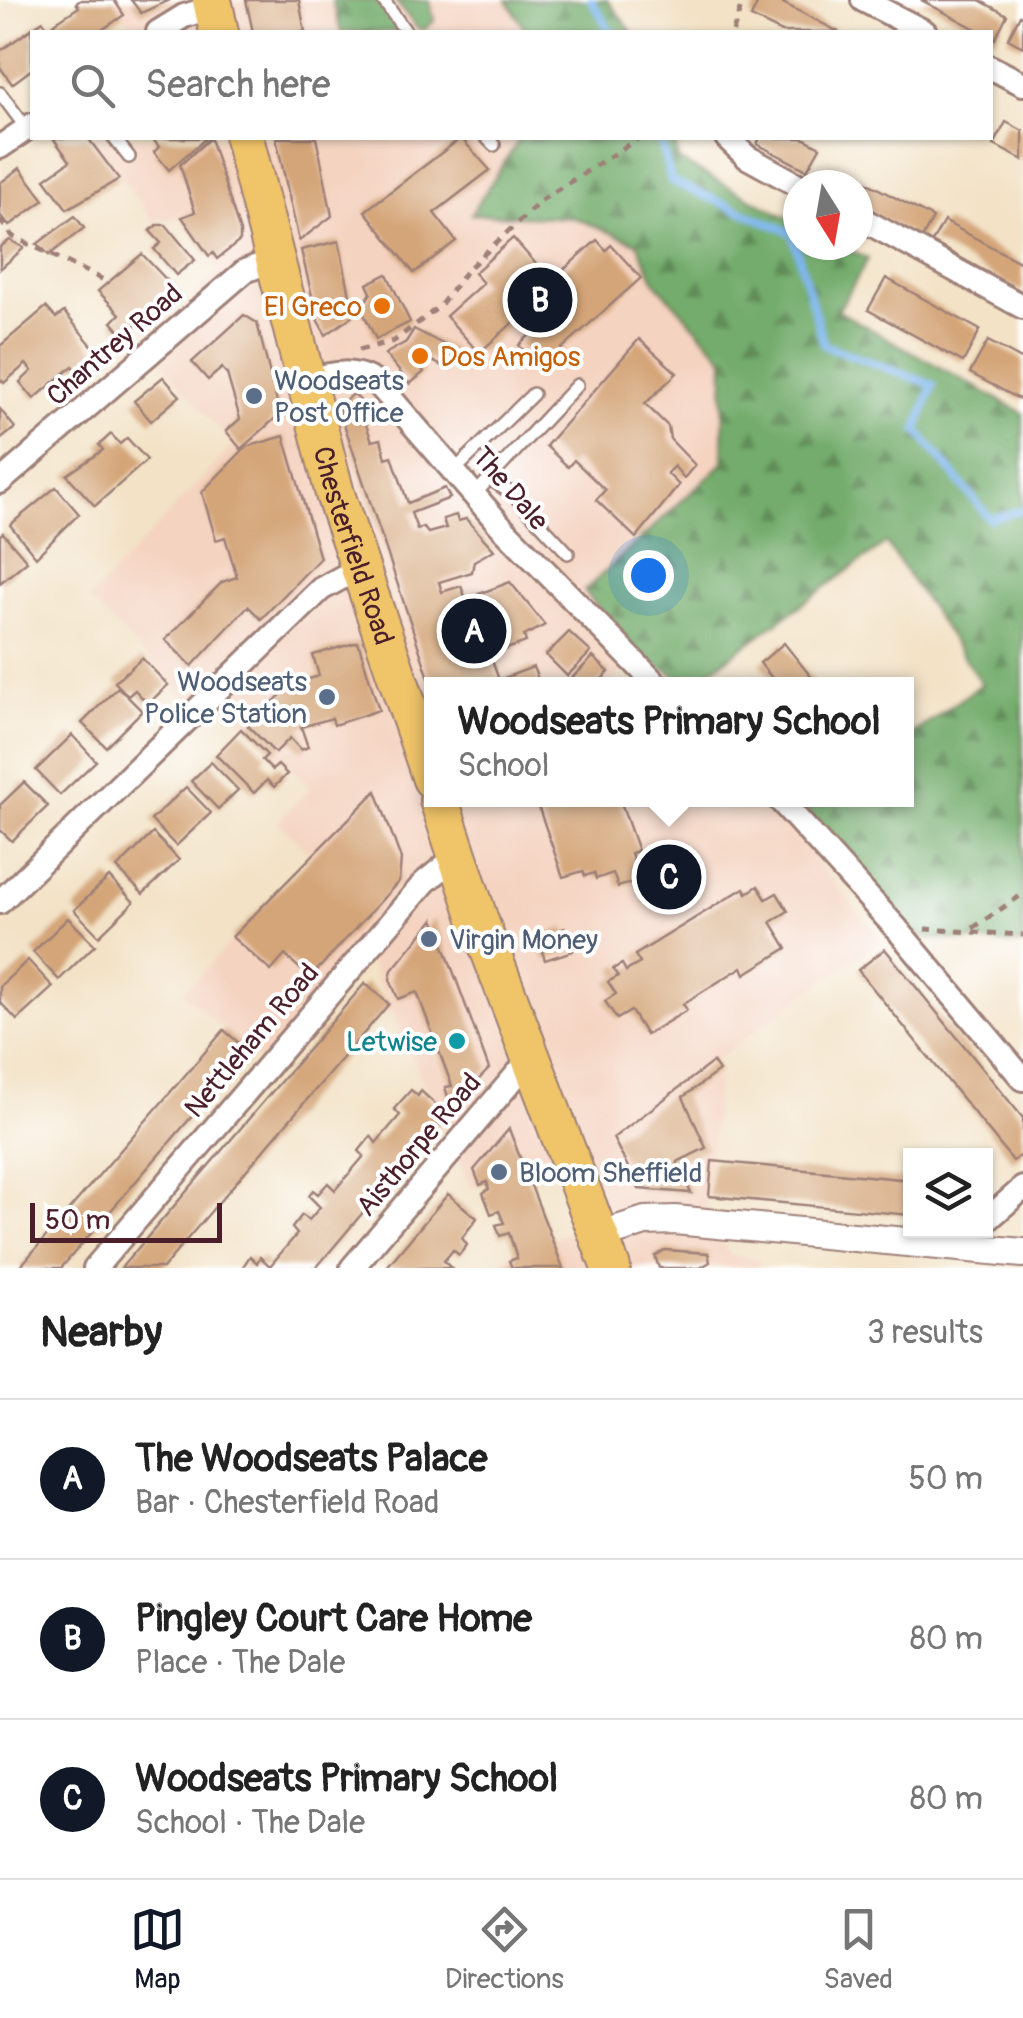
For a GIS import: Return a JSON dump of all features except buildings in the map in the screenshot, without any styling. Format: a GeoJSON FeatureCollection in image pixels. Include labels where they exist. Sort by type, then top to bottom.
{"type":"FeatureCollection","features":[{"type":"Feature","properties":{"kind":"highway","name":"Chesterfield Road"},"geometry":{"type":"LineString","coordinates":[[244,140],[304,382],[424,754]]}},
{"type":"Feature","properties":{"kind":"highway"},"geometry":{"type":"LineString","coordinates":[[441,807],[530,1059],[605,1252]]}},
{"type":"Feature","properties":{"kind":"street"},"geometry":{"type":"LineString","coordinates":[[863,0],[921,30]]}},
{"type":"Feature","properties":{"kind":"street"},"geometry":{"type":"LineString","coordinates":[[164,30],[215,13]]}},
{"type":"Feature","properties":{"kind":"street"},"geometry":{"type":"LineString","coordinates":[[993,69],[1023,84]]}},
{"type":"Feature","properties":{"kind":"street"},"geometry":{"type":"LineString","coordinates":[[0,147],[30,127]]}},
{"type":"Feature","properties":{"kind":"street"},"geometry":{"type":"LineString","coordinates":[[729,140],[747,157],[783,177]]}},
{"type":"Feature","properties":{"kind":"street"},"geometry":{"type":"LineString","coordinates":[[873,225],[1023,307]]}},
{"type":"Feature","properties":{"kind":"street","name":"Chantrey Road"},"geometry":{"type":"LineString","coordinates":[[0,482],[245,271],[273,260]]}},
{"type":"Feature","properties":{"kind":"street","name":"The Dale"},"geometry":{"type":"LineString","coordinates":[[304,382],[343,372],[370,379],[455,470],[482,486],[650,677]]}},
{"type":"Feature","properties":{"kind":"street"},"geometry":{"type":"LineString","coordinates":[[0,902],[321,589],[361,567]]}},
{"type":"Feature","properties":{"kind":"street"},"geometry":{"type":"LineString","coordinates":[[786,807],[897,929],[1023,1079]]}},
{"type":"Feature","properties":{"kind":"street","name":"Nettleham Road"},"geometry":{"type":"LineString","coordinates":[[95,1268],[425,882],[457,856]]}},
{"type":"Feature","properties":{"kind":"street","name":"Aisthorpe Road"},"geometry":{"type":"LineString","coordinates":[[352,1268],[530,1059]]}},
{"type":"Feature","properties":{"kind":"street"},"geometry":{"type":"LineString","coordinates":[[993,1215],[1023,1188]]}},
{"type":"Feature","properties":{"kind":"street"},"geometry":{"type":"LineString","coordinates":[[605,1252],[645,1221],[675,1220],[965,1239],[1023,1253]]}},
{"type":"Feature","properties":{"kind":"street"},"geometry":{"type":"LineString","coordinates":[[930,1268],[965,1239]]}},
{"type":"Feature","properties":{"kind":"lane"},"geometry":{"type":"LineString","coordinates":[[383,0],[405,30]]}},
{"type":"Feature","properties":{"kind":"lane"},"geometry":{"type":"LineString","coordinates":[[0,93],[30,127]]}},
{"type":"Feature","properties":{"kind":"lane"},"geometry":{"type":"LineString","coordinates":[[116,140],[129,158]]}},
{"type":"Feature","properties":{"kind":"lane"},"geometry":{"type":"LineString","coordinates":[[568,553],[515,496],[482,486],[578,385]]}},
{"type":"Feature","properties":{"kind":"lane"},"geometry":{"type":"LineString","coordinates":[[455,470],[532,394]]}},
{"type":"Feature","properties":{"kind":"path"},"geometry":{"type":"LineString","coordinates":[[734,30],[743,0]]}},
{"type":"Feature","properties":{"kind":"path"},"geometry":{"type":"LineString","coordinates":[[356,350],[394,341],[440,306],[467,270],[543,199],[636,140]]}},
{"type":"Feature","properties":{"kind":"path"},"geometry":{"type":"LineString","coordinates":[[0,220],[12,236],[108,282]]}},
{"type":"Feature","properties":{"kind":"path"},"geometry":{"type":"LineString","coordinates":[[971,930],[1023,894]]}},
{"type":"Feature","properties":{"kind":"path"},"geometry":{"type":"LineString","coordinates":[[897,929],[1023,935]]}},
{"type":"Feature","properties":{"kind":"shaded area"},"geometry":{"type":"Polygon","coordinates":[[[113,0],[507,0],[526,30],[135,30],[113,0]]]}},
{"type":"Feature","properties":{"kind":"shaded area"},"geometry":{"type":"Polygon","coordinates":[[[92,140],[519,140],[471,214],[575,218],[637,243],[656,283],[724,358],[723,462],[584,591],[641,656],[617,677],[424,677],[424,807],[768,807],[881,939],[713,1062],[719,1071],[705,1207],[729,1255],[759,1258],[758,1268],[508,1268],[502,1258],[594,1223],[563,1150],[472,1189],[365,953],[267,1067],[183,993],[312,856],[278,822],[311,788],[214,694],[197,710],[89,599],[233,446],[146,345],[219,270],[182,217],[154,222],[92,140]]]}},
{"type":"Feature","properties":{"kind":"green space"},"geometry":{"type":"Polygon","coordinates":[[[332,0],[376,0],[402,30],[340,30],[332,0]]]}},
{"type":"Feature","properties":{"kind":"green space"},"geometry":{"type":"Polygon","coordinates":[[[395,0],[429,0],[434,21],[424,30],[417,28],[395,0]]]}},
{"type":"Feature","properties":{"kind":"green space"},"geometry":{"type":"Polygon","coordinates":[[[507,0],[607,0],[630,30],[526,30],[507,0]]]}},
{"type":"Feature","properties":{"kind":"green space"},"geometry":{"type":"Polygon","coordinates":[[[519,140],[675,140],[678,160],[783,215],[783,260],[867,260],[838,311],[1023,413],[1023,945],[918,937],[806,811],[811,807],[914,807],[914,733],[982,684],[886,543],[702,677],[679,677],[641,656],[584,591],[723,463],[724,358],[656,283],[637,243],[575,218],[471,214],[519,140]]]}},
{"type":"Feature","properties":{"kind":"waterway"},"geometry":{"type":"LineString","coordinates":[[591,0],[610,30]]}},
{"type":"Feature","properties":{"kind":"waterway"},"geometry":{"type":"LineString","coordinates":[[661,140],[671,181],[792,233],[824,345],[933,385],[917,430],[990,519],[1023,510]]}},
{"type":"Feature","properties":{"kind":"place","name":"Pingley Court Care Home"},"geometry":{"type":"Point","coordinates":[540,300]}},
{"type":"Feature","properties":{"kind":"place","name":"El Greco"},"geometry":{"type":"Point","coordinates":[382,306]}},
{"type":"Feature","properties":{"kind":"place","name":"Dos Amigos"},"geometry":{"type":"Point","coordinates":[420,356]}},
{"type":"Feature","properties":{"kind":"place","name":"Woodseats Post Office"},"geometry":{"type":"Point","coordinates":[254,396]}},
{"type":"Feature","properties":{"kind":"place","name":"The Woodseats Palace"},"geometry":{"type":"Point","coordinates":[474,631]}},
{"type":"Feature","properties":{"kind":"place","name":"Woodseats Police Station"},"geometry":{"type":"Point","coordinates":[327,697]}},
{"type":"Feature","properties":{"kind":"place","name":"Woodseats Primary School"},"geometry":{"type":"Point","coordinates":[669,877]}},
{"type":"Feature","properties":{"kind":"place","name":"Virgin Money"},"geometry":{"type":"Point","coordinates":[429,939]}},
{"type":"Feature","properties":{"kind":"place","name":"Letwise"},"geometry":{"type":"Point","coordinates":[457,1041]}},
{"type":"Feature","properties":{"kind":"place","name":"Bloom Sheffield"},"geometry":{"type":"Point","coordinates":[499,1172]}}]}
